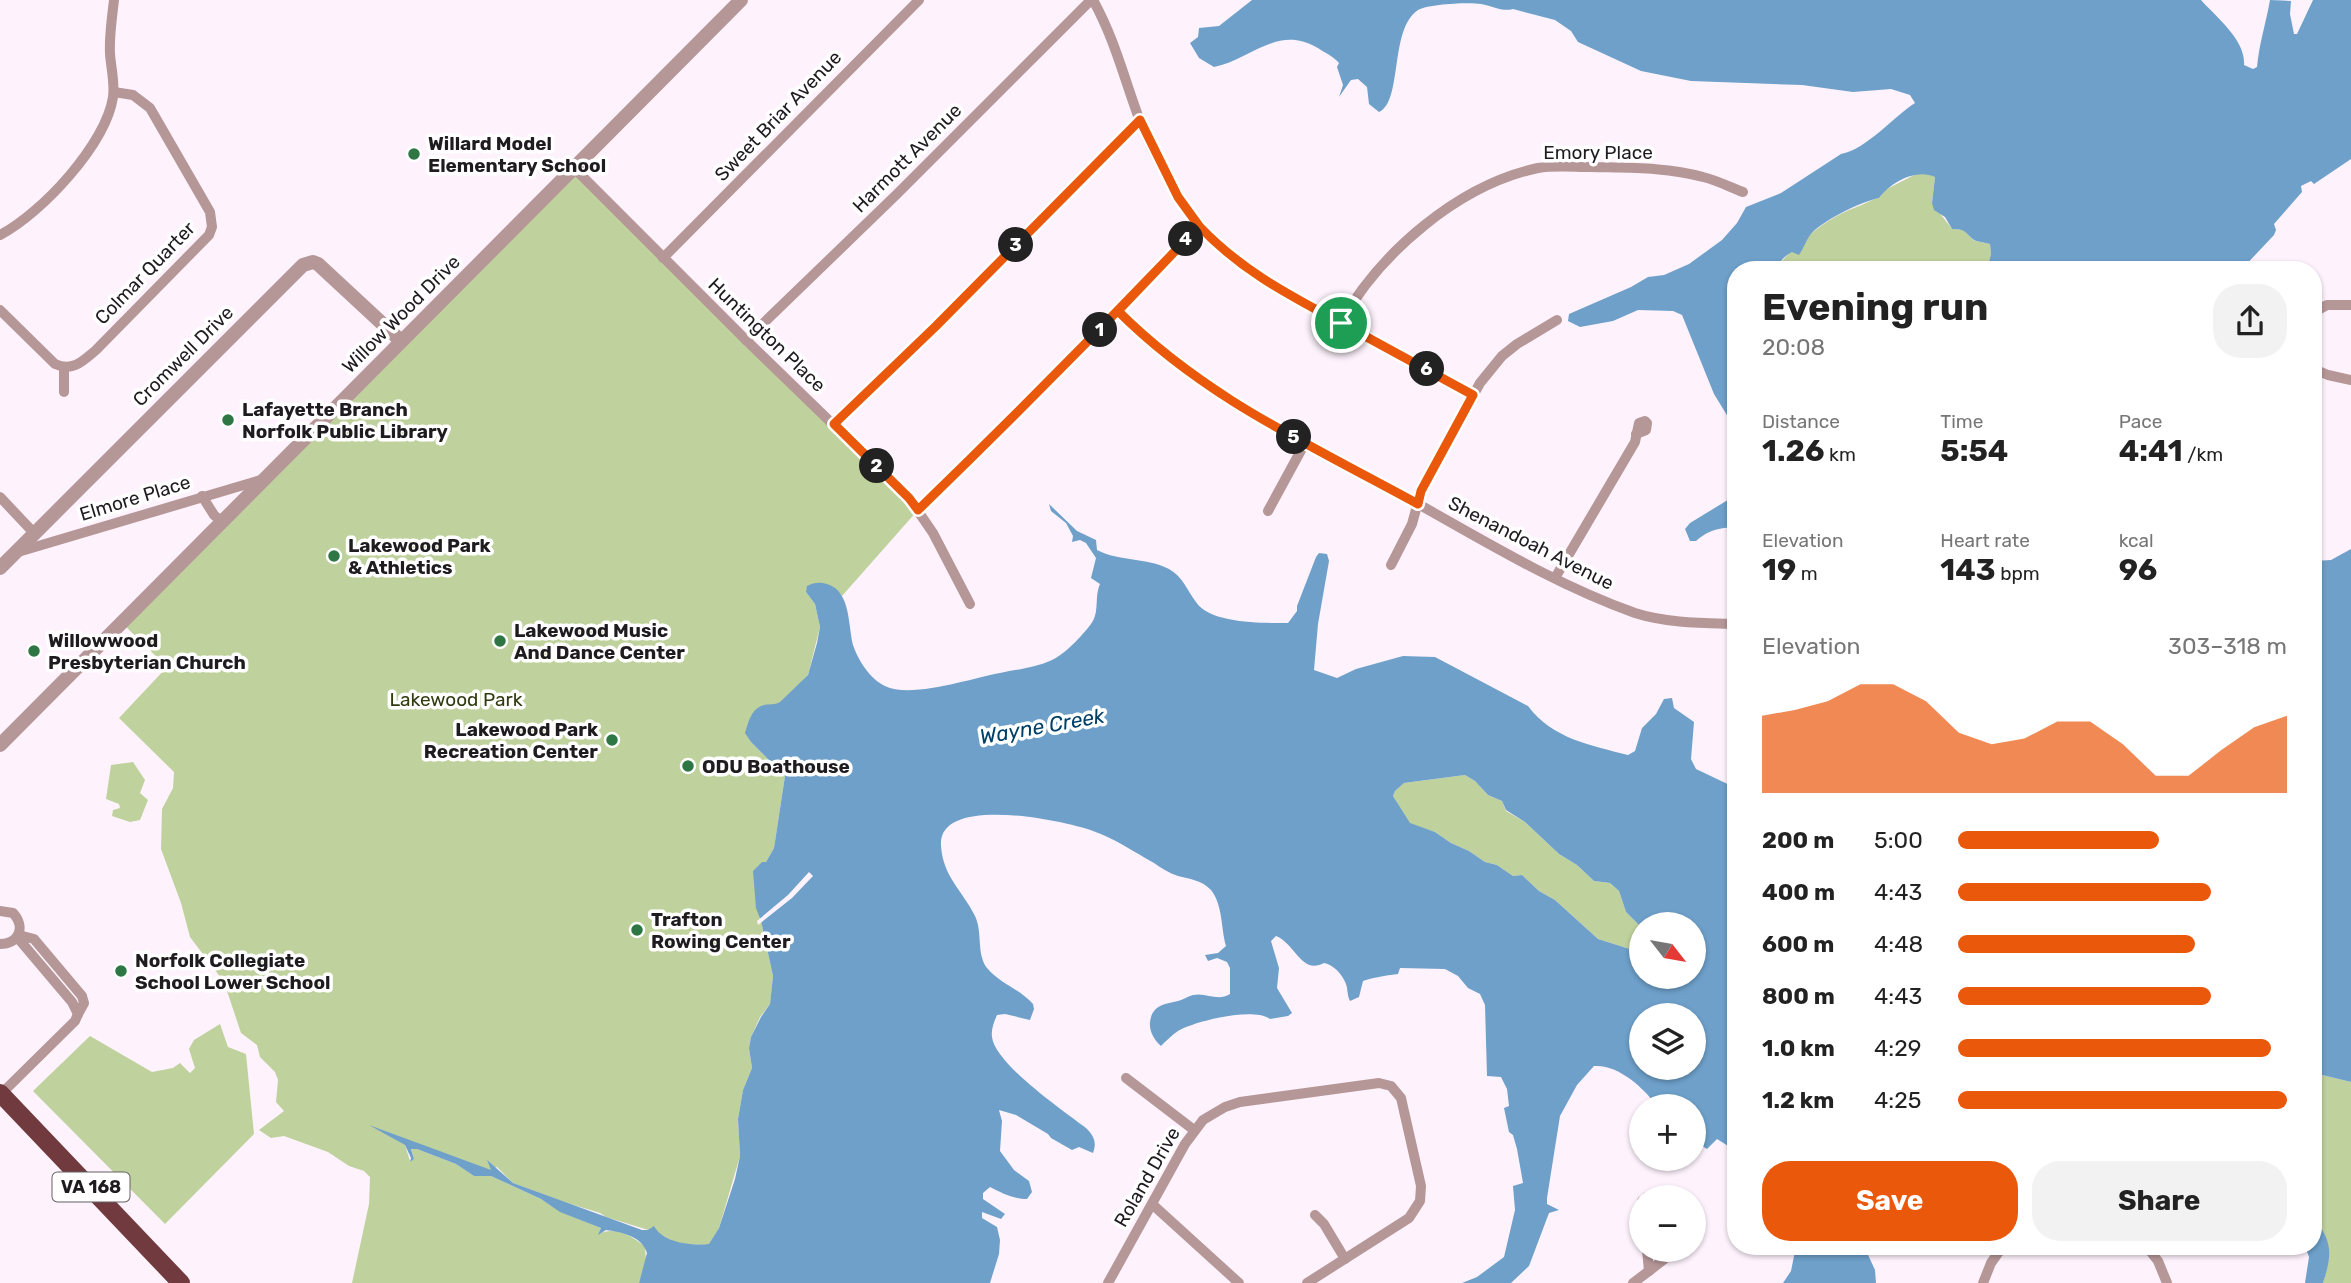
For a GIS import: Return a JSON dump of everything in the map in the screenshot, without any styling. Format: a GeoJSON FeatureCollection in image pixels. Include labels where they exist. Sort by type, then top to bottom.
{"type":"FeatureCollection","features":[{"type":"Feature","properties":{"kind":"highway","name":"VA 168"},"geometry":{"type":"LineString","coordinates":[[1,1093],[181,1283]]}},
{"type":"Feature","properties":{"kind":"street"},"geometry":{"type":"LineString","coordinates":[[0,235],[28,217],[79,164],[106,124],[114,92],[110,50],[114,0]]}},
{"type":"Feature","properties":{"kind":"street","name":"Sweet Briar Avenue"},"geometry":{"type":"LineString","coordinates":[[663,258],[919,0]]}},
{"type":"Feature","properties":{"kind":"street"},"geometry":{"type":"LineString","coordinates":[[1092,0],[1114,43],[1140,120],[1174,191],[1199,226],[1216,244],[1255,275],[1473,395]]}},
{"type":"Feature","properties":{"kind":"street","name":"Harmott Avenue"},"geometry":{"type":"LineString","coordinates":[[746,340],[1092,0]]}},
{"type":"Feature","properties":{"kind":"street","name":"Willow Wood Drive"},"geometry":{"type":"LineString","coordinates":[[0,745],[737,1]]}},
{"type":"Feature","properties":{"kind":"street","name":"Colmar Quarter"},"geometry":{"type":"LineString","coordinates":[[64,368],[80,364],[96,349],[204,241],[212,226],[210,212],[150,108],[133,96],[114,92]]}},
{"type":"Feature","properties":{"kind":"street"},"geometry":{"type":"LineString","coordinates":[[834,424],[968,294],[1140,120]]}},
{"type":"Feature","properties":{"kind":"street","name":"Emory Place"},"geometry":{"type":"LineString","coordinates":[[1341,323],[1365,283],[1400,246],[1435,218],[1478,191],[1515,174],[1550,166],[1639,168],[1704,177],[1743,192]]}},
{"type":"Feature","properties":{"kind":"street","name":"Huntington Place"},"geometry":{"type":"LineString","coordinates":[[574,167],[663,258],[909,498],[933,533],[970,604]]}},
{"type":"Feature","properties":{"kind":"street"},"geometry":{"type":"LineString","coordinates":[[918,510],[1118,311],[1199,226]]}},
{"type":"Feature","properties":{"kind":"street","name":"Cromwell Drive"},"geometry":{"type":"LineString","coordinates":[[0,568],[303,265],[313,262],[318,264],[401,341]]}},
{"type":"Feature","properties":{"kind":"street"},"geometry":{"type":"LineString","coordinates":[[2322,308],[2327,305],[2351,305]]}},
{"type":"Feature","properties":{"kind":"street"},"geometry":{"type":"LineString","coordinates":[[0,310],[55,364],[64,368],[64,392]]}},
{"type":"Feature","properties":{"kind":"street","name":"Shenandoah Avenue"},"geometry":{"type":"LineString","coordinates":[[1118,311],[1148,341],[1185,371],[1247,412],[1555,578],[1638,614],[1697,623],[1727,624]]}},
{"type":"Feature","properties":{"kind":"street"},"geometry":{"type":"LineString","coordinates":[[1391,565],[1412,524],[1421,491],[1489,370],[1517,344],[1557,320]]}},
{"type":"Feature","properties":{"kind":"street"},"geometry":{"type":"LineString","coordinates":[[2322,372],[2351,380]]}},
{"type":"Feature","properties":{"kind":"street"},"geometry":{"type":"LineString","coordinates":[[1555,578],[1635,442],[1636,434]]}},
{"type":"Feature","properties":{"kind":"street"},"geometry":{"type":"LineString","coordinates":[[1268,511],[1305,443]]}},
{"type":"Feature","properties":{"kind":"street","name":"Elmore Place"},"geometry":{"type":"LineString","coordinates":[[15,553],[265,478]]}},
{"type":"Feature","properties":{"kind":"street"},"geometry":{"type":"LineString","coordinates":[[202,496],[222,522]]}},
{"type":"Feature","properties":{"kind":"street"},"geometry":{"type":"LineString","coordinates":[[0,497],[34,533]]}},
{"type":"Feature","properties":{"kind":"street"},"geometry":{"type":"LineString","coordinates":[[0,911],[8,911],[17,918],[20,928],[18,936],[12,942],[0,944]]}},
{"type":"Feature","properties":{"kind":"street"},"geometry":{"type":"LineString","coordinates":[[1,1093],[75,1021],[78,1014],[72,1002],[18,936]]}},
{"type":"Feature","properties":{"kind":"street"},"geometry":{"type":"LineString","coordinates":[[1126,1078],[1194,1130]]}},
{"type":"Feature","properties":{"kind":"street","name":"Roland Drive"},"geometry":{"type":"LineString","coordinates":[[1108,1283],[1194,1130],[1211,1114],[1240,1102],[1379,1083],[1391,1086],[1401,1098],[1421,1186],[1420,1199],[1409,1218],[1345,1259]]}},
{"type":"Feature","properties":{"kind":"street"},"geometry":{"type":"LineString","coordinates":[[1152,1204],[1239,1283]]}},
{"type":"Feature","properties":{"kind":"street"},"geometry":{"type":"LineString","coordinates":[[1307,1283],[1345,1259],[1315,1214]]}},
{"type":"Feature","properties":{"kind":"street"},"geometry":{"type":"LineString","coordinates":[[1983,1283],[1997,1255]]}},
{"type":"Feature","properties":{"kind":"street"},"geometry":{"type":"LineString","coordinates":[[2153,1255],[2167,1283]]}},
{"type":"Feature","properties":{"kind":"street"},"geometry":{"type":"LineString","coordinates":[[1648,1262],[1649,1271]]}},
{"type":"Feature","properties":{"kind":"street"},"geometry":{"type":"LineString","coordinates":[[1633,1283],[1661,1262]]}},
{"type":"Feature","properties":{"kind":"green space","name":"Lakewood Park"},"geometry":{"type":"Polygon","coordinates":[[[574,168],[918,510],[842,596],[839,592],[806,592],[815,604],[820,627],[808,675],[746,733],[751,742],[785,776],[774,848],[766,862],[761,921],[773,976],[770,1004],[760,1017],[751,1037],[749,1048],[752,1068],[743,1090],[738,1119],[740,1156],[719,1228],[709,1245],[678,1244],[658,1233],[513,1183],[497,1167],[488,1163],[492,1170],[488,1171],[377,1128],[405,1145],[410,1161],[414,1159],[411,1148],[417,1149],[456,1164],[474,1176],[491,1176],[541,1199],[560,1211],[601,1228],[599,1234],[611,1231],[635,1239],[645,1247],[646,1260],[639,1283],[352,1283],[369,1204],[370,1177],[328,1152],[284,1136],[271,1138],[259,1130],[284,1111],[276,1102],[278,1080],[275,1072],[260,1057],[257,1045],[241,1033],[224,982],[190,937],[161,849],[162,809],[173,788],[174,772],[119,718],[167,667],[122,623],[574,168]]]}},
{"type":"Feature","properties":{"kind":"green space"},"geometry":{"type":"Polygon","coordinates":[[[1918,173],[1935,177],[1932,203],[1952,229],[1964,231],[1975,241],[1990,244],[1989,261],[1782,261],[1825,223],[1879,198],[1885,190],[1918,173]]]}},
{"type":"Feature","properties":{"kind":"green space"},"geometry":{"type":"Polygon","coordinates":[[[133,762],[145,780],[140,793],[148,800],[140,820],[130,822],[112,816],[113,810],[120,808],[119,804],[106,799],[111,765],[133,762]]]}},
{"type":"Feature","properties":{"kind":"green space"},"geometry":{"type":"Polygon","coordinates":[[[1465,775],[1475,781],[1488,795],[1502,801],[1506,811],[1525,822],[1559,854],[1577,865],[1594,881],[1610,883],[1619,891],[1629,915],[1629,949],[1598,939],[1555,900],[1539,891],[1522,875],[1513,876],[1435,832],[1410,824],[1393,796],[1404,783],[1465,775]]]}},
{"type":"Feature","properties":{"kind":"green space"},"geometry":{"type":"Polygon","coordinates":[[[220,1024],[228,1047],[246,1054],[254,1134],[165,1224],[33,1091],[90,1036],[152,1072],[173,1068],[180,1063],[190,1073],[195,1068],[189,1049],[194,1040],[220,1024]]]}},
{"type":"Feature","properties":{"kind":"green space"},"geometry":{"type":"Polygon","coordinates":[[[2322,1075],[2351,1082],[2351,1283],[2323,1283],[2328,1257],[2324,1234],[2322,1075]]]}},
{"type":"Feature","properties":{"kind":"water"},"geometry":{"type":"Polygon","coordinates":[[[1252,0],[2201,0],[2235,38],[2244,65],[2253,69],[2257,67],[2270,0],[2291,1],[2290,14],[2294,34],[2297,34],[2313,0],[2351,0],[2351,159],[2314,184],[2311,181],[2301,186],[2302,192],[2274,224],[2274,235],[2249,261],[1989,261],[1990,244],[1976,241],[1961,230],[1952,229],[1945,217],[1934,210],[1932,203],[1935,177],[1920,174],[1904,178],[1879,198],[1852,208],[1823,224],[1810,235],[1799,255],[1792,252],[1781,261],[1727,261],[1727,415],[1714,394],[1682,315],[1673,311],[1638,310],[1613,321],[1580,327],[1568,321],[1569,314],[1648,277],[1664,275],[1689,264],[1722,240],[1737,223],[1746,207],[1781,193],[1841,154],[1870,139],[1915,103],[1910,95],[1891,89],[1853,92],[1802,85],[1691,81],[1641,71],[1578,42],[1571,31],[1555,20],[1513,9],[1458,3],[1423,8],[1409,19],[1399,48],[1391,95],[1386,106],[1379,112],[1369,104],[1367,87],[1358,79],[1351,80],[1339,97],[1343,85],[1337,67],[1339,63],[1302,41],[1276,42],[1214,67],[1199,58],[1190,43],[1198,37],[1199,28],[1219,26],[1252,0]]]}},
{"type":"Feature","properties":{"kind":"water"},"geometry":{"type":"Polygon","coordinates":[[[1727,500],[1727,528],[1714,530],[1696,541],[1690,541],[1685,529],[1690,523],[1727,500]]]}},
{"type":"Feature","properties":{"kind":"water","name":"Wayne Creek"},"geometry":{"type":"Polygon","coordinates":[[[1049,504],[1077,531],[1096,540],[1097,550],[1160,565],[1174,572],[1196,602],[1213,615],[1238,621],[1265,623],[1288,623],[1297,611],[1316,557],[1319,553],[1327,554],[1329,561],[1318,624],[1314,670],[1337,678],[1356,669],[1403,656],[1435,657],[1528,706],[1549,726],[1561,733],[1586,744],[1628,755],[1635,751],[1642,728],[1656,714],[1664,699],[1672,698],[1674,708],[1694,722],[1691,759],[1696,769],[1727,784],[1727,1145],[1717,1139],[1706,1148],[1706,1094],[1647,1094],[1632,1080],[1706,1080],[1706,1003],[1629,1003],[1629,1077],[1603,1066],[1594,1066],[1577,1085],[1560,1116],[1547,1198],[1547,1204],[1559,1210],[1549,1213],[1529,1266],[1511,1283],[1462,1283],[1477,1277],[1504,1257],[1515,1210],[1513,1186],[1523,1183],[1517,1149],[1513,1135],[1509,1132],[1504,1108],[1509,1106],[1507,1089],[1501,1077],[1487,1076],[1485,1005],[1480,994],[1445,969],[1400,968],[1398,974],[1363,981],[1359,997],[1350,1001],[1347,986],[1340,973],[1328,964],[1309,965],[1276,936],[1271,941],[1279,968],[1277,988],[1292,1013],[1270,1019],[1251,1014],[1238,1015],[1197,1023],[1178,1031],[1161,1046],[1150,1029],[1151,1016],[1156,1009],[1193,995],[1221,997],[1230,994],[1230,968],[1227,962],[1217,958],[1208,961],[1205,955],[1218,953],[1226,946],[1220,910],[1211,890],[1200,882],[1168,872],[1116,841],[1093,831],[1032,817],[1005,815],[980,815],[959,820],[945,830],[941,846],[945,866],[975,916],[982,956],[987,968],[1033,1004],[1030,1020],[1005,1014],[997,1015],[992,1034],[996,1048],[1017,1073],[1086,1128],[1093,1137],[1095,1146],[1093,1153],[1079,1147],[1072,1150],[1016,1115],[999,1110],[1002,1121],[1000,1151],[1014,1170],[1029,1181],[1032,1192],[1027,1199],[1012,1197],[990,1187],[983,1193],[983,1199],[1005,1214],[1001,1219],[982,1212],[982,1218],[997,1227],[1000,1240],[999,1254],[990,1283],[639,1283],[647,1253],[636,1239],[606,1230],[598,1235],[601,1228],[560,1212],[541,1199],[491,1176],[474,1176],[456,1164],[417,1149],[411,1149],[414,1159],[410,1162],[405,1145],[369,1125],[491,1170],[487,1160],[513,1183],[642,1230],[654,1226],[671,1240],[687,1244],[709,1244],[719,1228],[735,1179],[740,1156],[738,1119],[743,1090],[752,1068],[749,1048],[751,1037],[770,1004],[773,976],[756,908],[753,871],[762,862],[766,862],[774,848],[785,776],[745,733],[755,710],[780,702],[808,675],[820,627],[815,604],[806,592],[807,586],[827,584],[840,594],[847,610],[853,645],[858,657],[880,683],[896,689],[910,690],[942,686],[1039,665],[1062,654],[1078,639],[1094,619],[1100,584],[1091,578],[1096,558],[1086,543],[1080,540],[1072,542],[1073,536],[1066,523],[1051,511],[1049,504]],[[1465,775],[1404,783],[1393,796],[1410,823],[1435,832],[1513,876],[1522,875],[1539,891],[1555,900],[1598,939],[1629,949],[1629,989],[1706,989],[1706,912],[1629,912],[1629,915],[1619,891],[1610,883],[1594,881],[1577,865],[1559,854],[1525,822],[1506,810],[1502,801],[1488,795],[1465,775]]]}},
{"type":"Feature","properties":{"kind":"water"},"geometry":{"type":"Polygon","coordinates":[[[2351,549],[2351,1082],[2322,1075],[2322,561],[2331,560],[2351,549]]]}},
{"type":"Feature","properties":{"kind":"water"},"geometry":{"type":"Polygon","coordinates":[[[2322,1230],[2329,1249],[2323,1283],[2305,1283],[2308,1255],[2322,1255],[2322,1230]]]}},
{"type":"Feature","properties":{"kind":"water"},"geometry":{"type":"Polygon","coordinates":[[[1794,1255],[1868,1255],[1875,1270],[1876,1283],[1783,1283],[1791,1271],[1794,1255]]]}},
{"type":"Feature","properties":{"kind":"pier"},"geometry":{"type":"Polygon","coordinates":[[[809,872],[813,876],[792,898],[758,925],[757,921],[788,895],[809,872]]]}},
{"type":"Feature","properties":{"kind":"place","name":"Willard Model Elementary School"},"geometry":{"type":"Point","coordinates":[414,154]}},
{"type":"Feature","properties":{"kind":"place","name":"Lafayette Branch Norfolk Public Library"},"geometry":{"type":"Point","coordinates":[228,420]}},
{"type":"Feature","properties":{"kind":"place","name":"Lakewood Park & Athletics"},"geometry":{"type":"Point","coordinates":[334,556]}},
{"type":"Feature","properties":{"kind":"place","name":"Lakewood Music And Dance Center"},"geometry":{"type":"Point","coordinates":[500,641]}},
{"type":"Feature","properties":{"kind":"place","name":"Willowwood Presbyterian Church"},"geometry":{"type":"Point","coordinates":[34,651]}},
{"type":"Feature","properties":{"kind":"place","name":"Lakewood Park Recreation Center"},"geometry":{"type":"Point","coordinates":[612,740]}},
{"type":"Feature","properties":{"kind":"place","name":"ODU Boathouse"},"geometry":{"type":"Point","coordinates":[688,766]}},
{"type":"Feature","properties":{"kind":"place","name":"Trafton Rowing Center"},"geometry":{"type":"Point","coordinates":[637,930]}},
{"type":"Feature","properties":{"kind":"place","name":"Norfolk Collegiate School Lower School"},"geometry":{"type":"Point","coordinates":[121,971]}},
{"type":"Feature","properties":{"kind":"route"},"geometry":{"type":"LineString","coordinates":[[1341,323],[1274,288],[1237,262],[1199,226],[1118,311],[1088,343],[918,510],[834,424],[936,326],[1140,120],[1164,172],[1186,210],[1199,226],[1159,269],[1118,311],[1168,358],[1247,412],[1418,504],[1421,491],[1473,395],[1341,323]]}}]}
